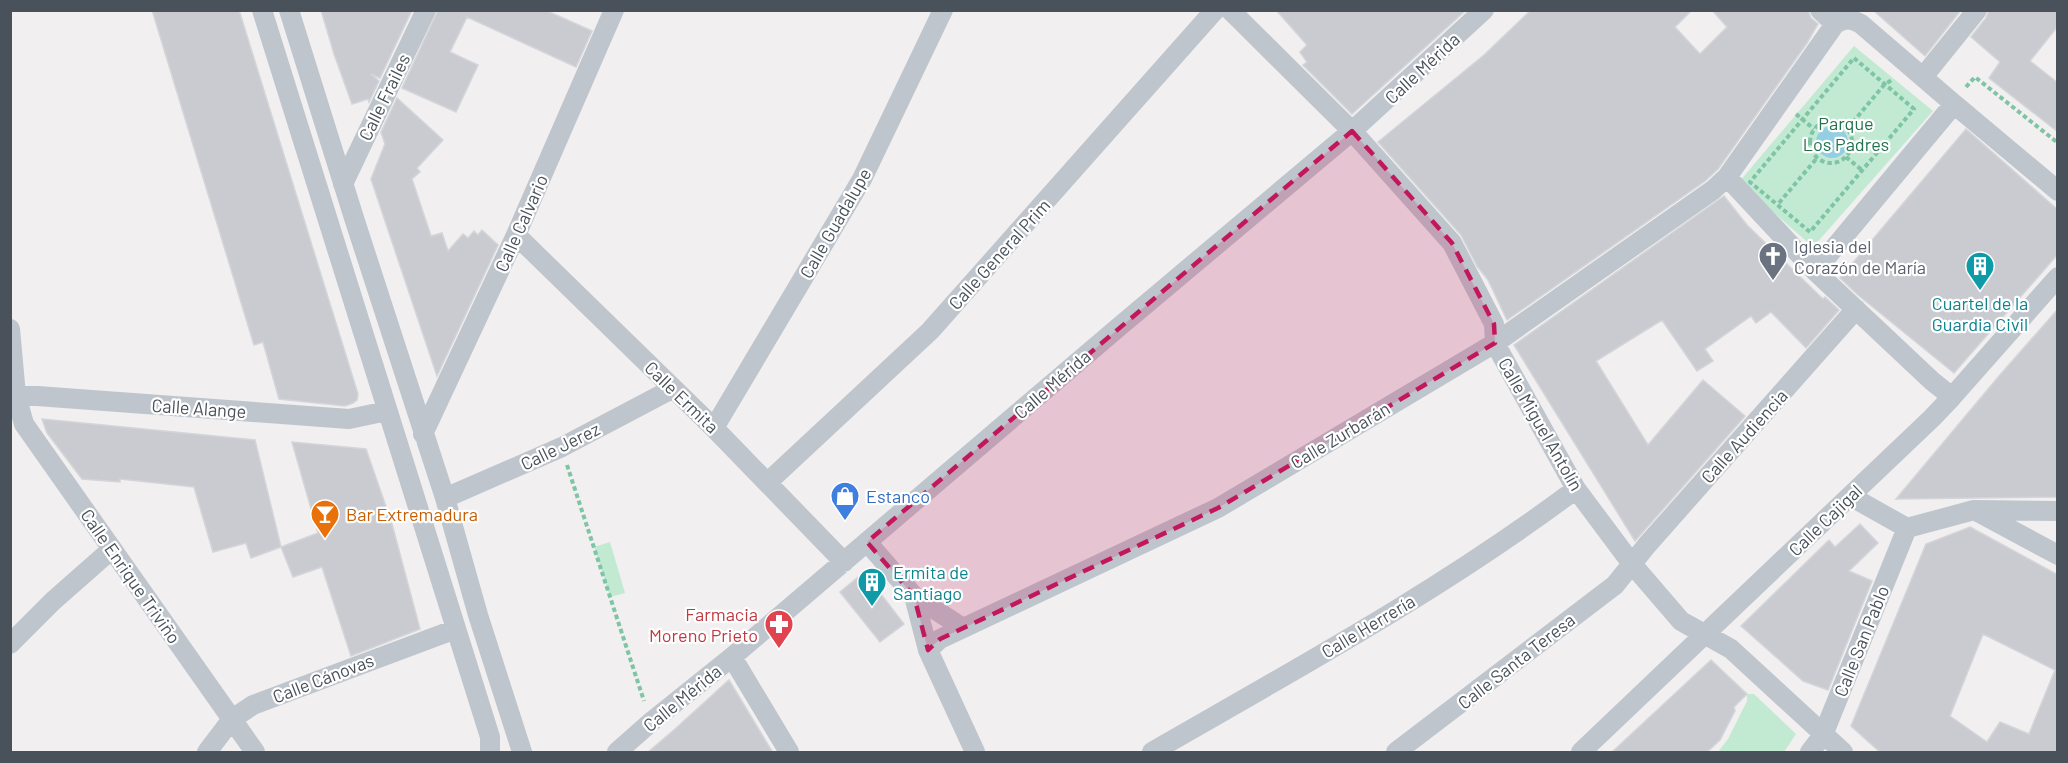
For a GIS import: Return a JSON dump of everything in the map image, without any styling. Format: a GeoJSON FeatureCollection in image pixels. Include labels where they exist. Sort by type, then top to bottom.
{"type":"FeatureCollection","features":[{"type":"Feature","properties":{"kind":"street"},"geometry":{"type":"LineString","coordinates":[[262,10],[490,738],[490,753]]}},
{"type":"Feature","properties":{"kind":"street"},"geometry":{"type":"LineString","coordinates":[[289,10],[445,498],[478,615],[522,753]]}},
{"type":"Feature","properties":{"kind":"street","name":"Calle Frailes"},"geometry":{"type":"LineString","coordinates":[[343,184],[426,10]]}},
{"type":"Feature","properties":{"kind":"street","name":"Calle Calvario"},"geometry":{"type":"LineString","coordinates":[[423,434],[516,236],[614,10]]}},
{"type":"Feature","properties":{"kind":"street","name":"Calle Guadalupe"},"geometry":{"type":"LineString","coordinates":[[714,428],[862,178],[943,10]]}},
{"type":"Feature","properties":{"kind":"street","name":"Calle General Prim"},"geometry":{"type":"LineString","coordinates":[[768,482],[930,331],[1215,10]]}},
{"type":"Feature","properties":{"kind":"street","name":"Calle Miguel Antolín"},"geometry":{"type":"LineString","coordinates":[[1230,10],[1352,131],[1452,243],[1494,324],[1495,343],[1576,489],[1632,564],[1681,621],[1731,649],[1843,753]]}},
{"type":"Feature","properties":{"kind":"street","name":"Calle Mérida"},"geometry":{"type":"LineString","coordinates":[[617,753],[1352,131],[1484,10]]}},
{"type":"Feature","properties":{"kind":"street"},"geometry":{"type":"LineString","coordinates":[[1820,10],[1837,17],[1852,19],[1861,24],[1917,72],[1960,96],[2058,191]]}},
{"type":"Feature","properties":{"kind":"street"},"geometry":{"type":"LineString","coordinates":[[1917,72],[1977,10]]}},
{"type":"Feature","properties":{"kind":"street","name":"Calle Zurbarán"},"geometry":{"type":"LineString","coordinates":[[928,650],[940,639],[1218,508],[1495,343],[1713,190],[1726,177],[1837,17]]}},
{"type":"Feature","properties":{"kind":"street"},"geometry":{"type":"LineString","coordinates":[[1815,271],[1960,96]]}},
{"type":"Feature","properties":{"kind":"street"},"geometry":{"type":"LineString","coordinates":[[1726,177],[1772,212],[1815,271],[1952,397]]}},
{"type":"Feature","properties":{"kind":"street","name":"Calle Ermita"},"geometry":{"type":"LineString","coordinates":[[516,236],[714,428],[844,562]]}},
{"type":"Feature","properties":{"kind":"street","name":"Calle Cajigal"},"geometry":{"type":"LineString","coordinates":[[1581,753],[1952,397],[2058,277]]}},
{"type":"Feature","properties":{"kind":"street","name":"Calle Audiencia"},"geometry":{"type":"LineString","coordinates":[[1632,564],[1856,309]]}},
{"type":"Feature","properties":{"kind":"street","name":"Calle Enrique Triviño"},"geometry":{"type":"LineString","coordinates":[[10,329],[13,387],[24,424],[255,753]]}},
{"type":"Feature","properties":{"kind":"street","name":"Calle Alange"},"geometry":{"type":"LineString","coordinates":[[13,387],[350,419],[387,411]]}},
{"type":"Feature","properties":{"kind":"street","name":"Calle Jerez"},"geometry":{"type":"LineString","coordinates":[[445,498],[562,447],[672,389]]}},
{"type":"Feature","properties":{"kind":"street","name":"Calle Herrería"},"geometry":{"type":"LineString","coordinates":[[1152,753],[1462,569],[1576,489]]}},
{"type":"Feature","properties":{"kind":"street"},"geometry":{"type":"LineString","coordinates":[[1850,496],[1907,528],[1974,510],[2058,512]]}},
{"type":"Feature","properties":{"kind":"street"},"geometry":{"type":"LineString","coordinates":[[1974,510],[2058,555]]}},
{"type":"Feature","properties":{"kind":"street","name":"Calle San Pablo"},"geometry":{"type":"LineString","coordinates":[[1810,753],[1823,735],[1907,528]]}},
{"type":"Feature","properties":{"kind":"street"},"geometry":{"type":"LineString","coordinates":[[867,542],[914,596],[963,628]]}},
{"type":"Feature","properties":{"kind":"street"},"geometry":{"type":"LineString","coordinates":[[10,644],[53,601],[112,549]]}},
{"type":"Feature","properties":{"kind":"street","name":"Calle Santa Teresa"},"geometry":{"type":"LineString","coordinates":[[1396,753],[1615,585],[1632,564]]}},
{"type":"Feature","properties":{"kind":"street"},"geometry":{"type":"LineString","coordinates":[[914,596],[928,650],[975,753]]}},
{"type":"Feature","properties":{"kind":"street","name":"Calle Cánovas"},"geometry":{"type":"LineString","coordinates":[[207,753],[232,719],[253,705],[456,629]]}},
{"type":"Feature","properties":{"kind":"street"},"geometry":{"type":"LineString","coordinates":[[732,657],[789,753]]}},
{"type":"Feature","properties":{"kind":"path"},"geometry":{"type":"LineString","coordinates":[[1854,58],[1914,110],[1863,171],[1810,232],[1772,212],[1750,182],[1854,58]]}},
{"type":"Feature","properties":{"kind":"path"},"geometry":{"type":"LineString","coordinates":[[1848,128],[1884,85],[1917,72]]}},
{"type":"Feature","properties":{"kind":"path"},"geometry":{"type":"LineString","coordinates":[[1960,96],[1975,77],[2058,143]]}},
{"type":"Feature","properties":{"kind":"path"},"geometry":{"type":"LineString","coordinates":[[1837,121],[1848,128],[1853,141],[1852,148],[1846,157],[1831,163],[1817,158],[1810,145],[1810,138],[1817,125],[1837,121]]}},
{"type":"Feature","properties":{"kind":"path"},"geometry":{"type":"LineString","coordinates":[[1846,157],[1884,188]]}},
{"type":"Feature","properties":{"kind":"path"},"geometry":{"type":"LineString","coordinates":[[1772,212],[1817,158]]}},
{"type":"Feature","properties":{"kind":"path"},"geometry":{"type":"LineString","coordinates":[[562,447],[651,722]]}},
{"type":"Feature","properties":{"kind":"highlighted area"},"geometry":{"type":"Polygon","coordinates":[[[1352,131],[1452,243],[1494,324],[1495,343],[1218,508],[940,639],[928,650],[914,596],[867,542],[1352,131]]]}},
{"type":"Feature","properties":{"kind":"green space","name":"Parque Los Padres"},"geometry":{"type":"Polygon","coordinates":[[[1854,46],[1933,111],[1813,247],[1739,182],[1854,46]]]}},
{"type":"Feature","properties":{"kind":"green space"},"geometry":{"type":"Polygon","coordinates":[[[610,542],[625,593],[610,597],[594,547],[610,542]]]}},
{"type":"Feature","properties":{"kind":"green space"},"geometry":{"type":"Polygon","coordinates":[[[1747,694],[1754,694],[1796,734],[1784,752],[1718,752],[1728,739],[1747,701],[1747,694]]]}},
{"type":"Feature","properties":{"kind":"water"},"geometry":{"type":"Polygon","coordinates":[[[1832,126],[1843,131],[1848,142],[1843,153],[1832,158],[1821,153],[1816,142],[1821,131],[1832,126]]]}},
{"type":"Feature","properties":{"kind":"building"},"geometry":{"type":"Polygon","coordinates":[[[152,10],[239,10],[358,394],[357,400],[353,403],[345,406],[279,399],[263,342],[254,345],[152,10]]]}},
{"type":"Feature","properties":{"kind":"building"},"geometry":{"type":"Polygon","coordinates":[[[321,10],[412,10],[380,78],[371,74],[379,81],[369,102],[368,99],[352,104],[321,10]]]}},
{"type":"Feature","properties":{"kind":"building"},"geometry":{"type":"Polygon","coordinates":[[[438,10],[545,10],[592,31],[576,67],[467,17],[450,52],[478,65],[456,112],[402,88],[438,10]]]}},
{"type":"Feature","properties":{"kind":"building"},"geometry":{"type":"Polygon","coordinates":[[[1276,10],[1466,10],[1352,114],[1303,65],[1307,62],[1300,52],[1307,45],[1276,10]]]}},
{"type":"Feature","properties":{"kind":"building"},"geometry":{"type":"Polygon","coordinates":[[[1531,10],[1692,10],[1675,27],[1700,54],[1727,27],[1712,10],[1808,10],[1811,18],[1818,24],[1718,169],[1705,181],[1507,320],[1488,280],[1477,266],[1461,235],[1378,142],[1484,55],[1531,10]]]}},
{"type":"Feature","properties":{"kind":"building"},"geometry":{"type":"Polygon","coordinates":[[[1873,10],[1961,10],[1925,56],[1873,10]]]}},
{"type":"Feature","properties":{"kind":"building"},"geometry":{"type":"Polygon","coordinates":[[[1989,10],[2058,10],[2058,26],[2030,61],[2058,83],[2058,132],[1989,78],[2000,62],[1971,37],[1986,18],[1989,10]]]}},
{"type":"Feature","properties":{"kind":"building"},"geometry":{"type":"Polygon","coordinates":[[[397,98],[443,140],[417,168],[420,172],[412,179],[431,236],[442,233],[448,251],[463,234],[468,238],[474,231],[478,235],[482,230],[498,245],[437,376],[371,179],[385,144],[381,132],[397,98]]]}},
{"type":"Feature","properties":{"kind":"building"},"geometry":{"type":"Polygon","coordinates":[[[1966,129],[2058,210],[2058,254],[1954,373],[1840,278],[1966,129]]]}},
{"type":"Feature","properties":{"kind":"building"},"geometry":{"type":"Polygon","coordinates":[[[1724,196],[1747,225],[1823,299],[1825,297],[1839,310],[1806,348],[1771,312],[1756,323],[1751,316],[1705,349],[1713,361],[1697,371],[1662,320],[1596,361],[1648,445],[1703,380],[1745,416],[1635,541],[1514,345],[1724,196]]]}},
{"type":"Feature","properties":{"kind":"building"},"geometry":{"type":"Polygon","coordinates":[[[2058,309],[2058,497],[1896,499],[1999,376],[2058,309]]]}},
{"type":"Feature","properties":{"kind":"building"},"geometry":{"type":"Polygon","coordinates":[[[42,419],[255,440],[281,547],[251,558],[246,543],[213,552],[194,487],[120,479],[120,482],[82,479],[47,433],[42,419]]]}},
{"type":"Feature","properties":{"kind":"building"},"geometry":{"type":"Polygon","coordinates":[[[292,442],[366,449],[392,524],[420,629],[351,656],[322,567],[293,577],[281,547],[318,533],[292,442]]]}},
{"type":"Feature","properties":{"kind":"building"},"geometry":{"type":"Polygon","coordinates":[[[1860,524],[1878,543],[1849,571],[1872,581],[1828,690],[1803,681],[1741,626],[1829,540],[1835,547],[1860,524]]]}},
{"type":"Feature","properties":{"kind":"building"},"geometry":{"type":"Polygon","coordinates":[[[1970,527],[2058,575],[2058,753],[1881,753],[1851,726],[1926,544],[1970,527]],[[1983,634],[1950,716],[1987,742],[2000,722],[2029,734],[2055,670],[1983,634]]]}},
{"type":"Feature","properties":{"kind":"building","name":"Ermita de Santiago"},"geometry":{"type":"Polygon","coordinates":[[[864,572],[904,624],[880,642],[840,592],[864,572]]]}},
{"type":"Feature","properties":{"kind":"building"},"geometry":{"type":"Polygon","coordinates":[[[1711,660],[1747,694],[1734,707],[1735,711],[1720,740],[1706,753],[1611,753],[1711,660]]]}},
{"type":"Feature","properties":{"kind":"building"},"geometry":{"type":"Polygon","coordinates":[[[729,680],[773,753],[647,753],[675,729],[729,680]]]}},
{"type":"Feature","properties":{"kind":"place","name":"Iglesia del Corazón de María"},"geometry":{"type":"Point","coordinates":[1773,282]}},
{"type":"Feature","properties":{"kind":"place","name":"Cuartel de la Guardia Civil"},"geometry":{"type":"Point","coordinates":[1980,292]}},
{"type":"Feature","properties":{"kind":"place","name":"Estanco"},"geometry":{"type":"Point","coordinates":[845,522]}},
{"type":"Feature","properties":{"kind":"place","name":"Bar Extremadura"},"geometry":{"type":"Point","coordinates":[325,540]}},
{"type":"Feature","properties":{"kind":"place","name":"Ermita de Santiago"},"geometry":{"type":"Point","coordinates":[872,608]}},
{"type":"Feature","properties":{"kind":"place","name":"Farmacia Moreno Prieto"},"geometry":{"type":"Point","coordinates":[779,650]}}]}
